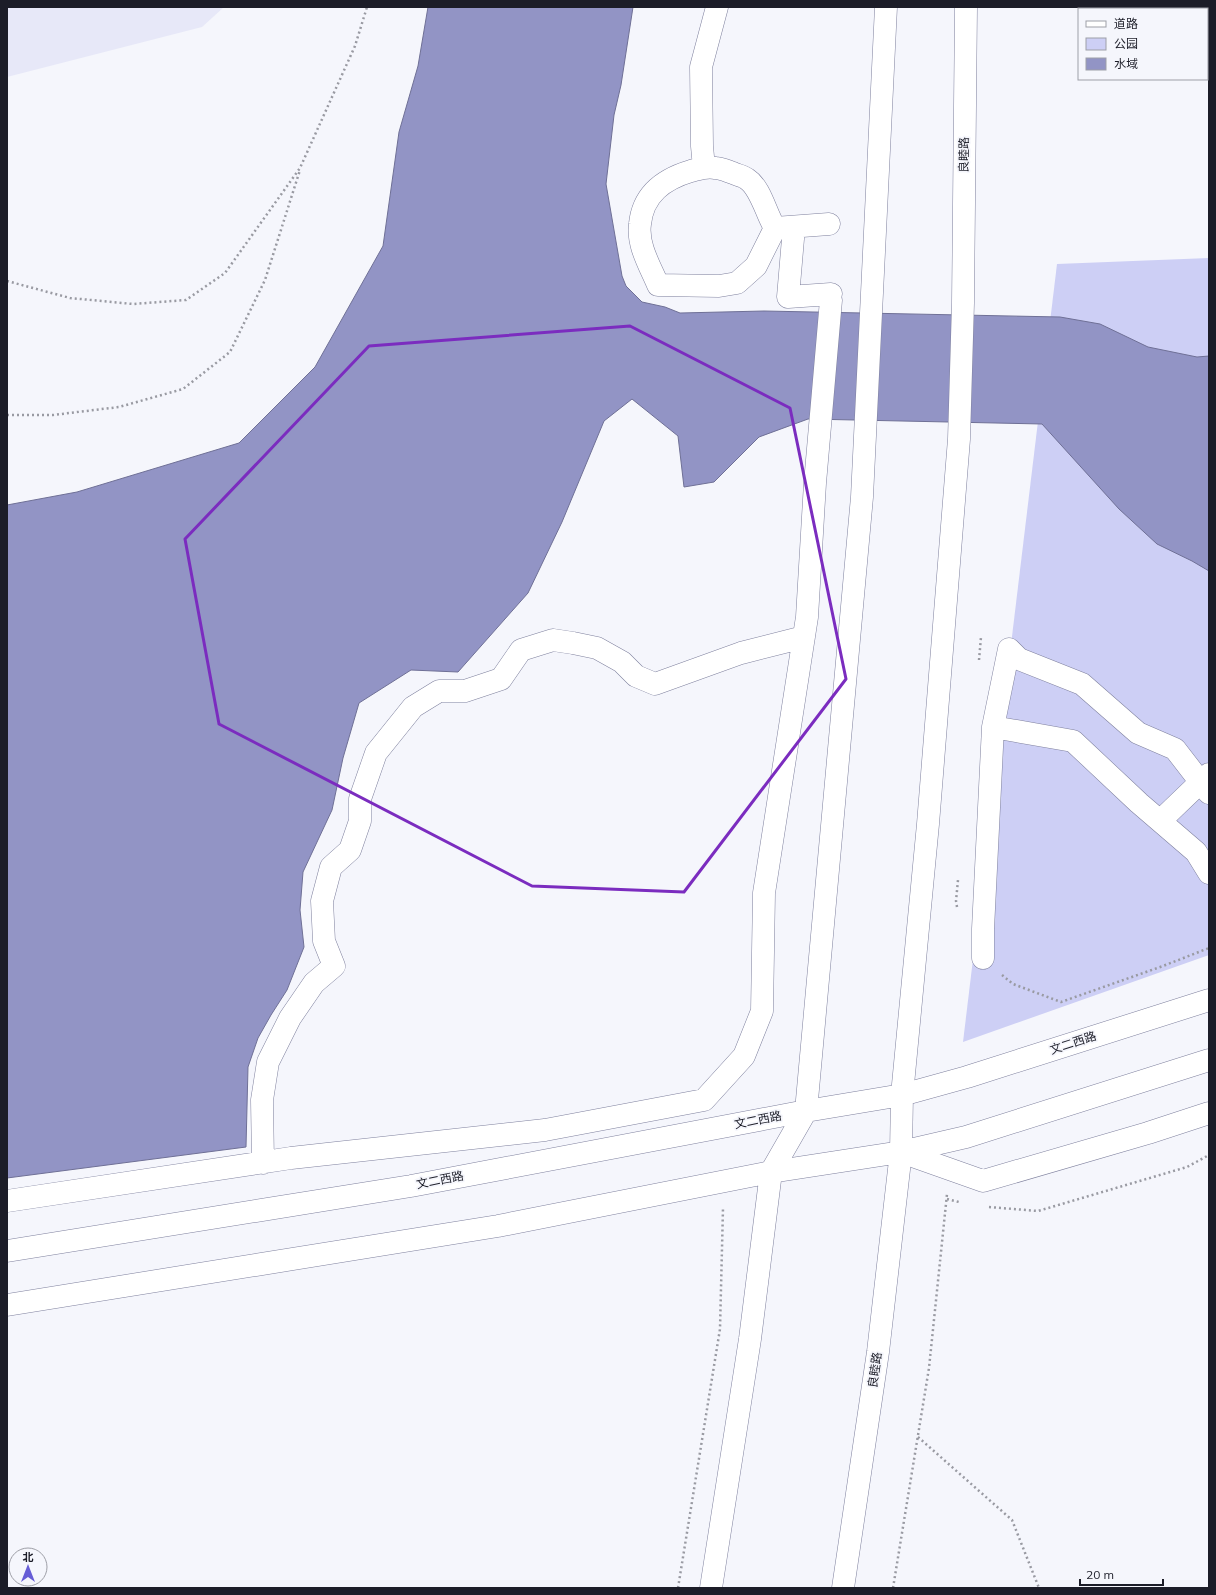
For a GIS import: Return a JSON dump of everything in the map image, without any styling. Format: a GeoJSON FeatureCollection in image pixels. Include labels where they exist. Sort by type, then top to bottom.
{"type":"FeatureCollection","features":[{"type":"Feature","properties":{"kind":"main road"},"geometry":{"type":"LineString","coordinates":[[704,168],[701,130],[701,67],[717,7]]}},
{"type":"Feature","properties":{"kind":"main road"},"geometry":{"type":"LineString","coordinates":[[711,1588],[750,1339],[771,1172],[806,1111],[862,497],[886,7]]}},
{"type":"Feature","properties":{"kind":"main road","name":"良睦路"},"geometry":{"type":"LineString","coordinates":[[843,1588],[878,1352],[901,1152],[902,1095],[929,816],[959,439],[963,303],[966,7]]}},
{"type":"Feature","properties":{"kind":"main road"},"geometry":{"type":"LineString","coordinates":[[784,228],[756,266],[737,283],[719,286],[658,285],[645,256],[640,237],[640,224],[647,199],[659,186],[675,176],[704,168],[715,168],[747,179],[762,197],[768,217],[784,228],[829,224]]}},
{"type":"Feature","properties":{"kind":"main road"},"geometry":{"type":"LineString","coordinates":[[7,1201],[291,1158],[545,1130],[704,1100],[744,1056],[762,1011],[764,893],[807,617],[831,297],[788,297],[784,228]]}},
{"type":"Feature","properties":{"kind":"main road"},"geometry":{"type":"LineString","coordinates":[[263,1162],[262,1100],[268,1062],[290,1018],[314,983],[334,966],[324,941],[322,902],[331,867],[350,850],[360,821],[360,799],[376,753],[413,707],[439,691],[465,691],[501,679],[521,650],[553,640],[597,648],[622,662],[636,676],[655,684],[741,653],[804,637]]}},
{"type":"Feature","properties":{"kind":"main road"},"geometry":{"type":"LineString","coordinates":[[983,958],[983,929],[993,727],[1010,649],[1019,659],[1082,684],[1138,733],[1175,749],[1206,783],[1160,821]]}},
{"type":"Feature","properties":{"kind":"main road"},"geometry":{"type":"LineString","coordinates":[[993,727],[1073,741],[1196,852],[1209,872]]}},
{"type":"Feature","properties":{"kind":"main road","name":"文二西路"},"geometry":{"type":"LineString","coordinates":[[7,1251],[410,1186],[806,1111],[902,1095],[967,1077],[1209,1000]]}},
{"type":"Feature","properties":{"kind":"main road"},"geometry":{"type":"LineString","coordinates":[[7,1305],[498,1226],[771,1172],[901,1152],[966,1137],[1209,1060]]}},
{"type":"Feature","properties":{"kind":"main road"},"geometry":{"type":"LineString","coordinates":[[901,1152],[984,1181],[1148,1134],[1209,1113]]}},
{"type":"Feature","properties":{"kind":"path"},"geometry":{"type":"LineString","coordinates":[[7,415],[53,415],[119,407],[183,388],[230,352],[265,280],[300,168],[355,46],[367,7]]}},
{"type":"Feature","properties":{"kind":"path"},"geometry":{"type":"LineString","coordinates":[[7,281],[70,298],[133,304],[186,300],[225,273],[300,168]]}},
{"type":"Feature","properties":{"kind":"path"},"geometry":{"type":"LineString","coordinates":[[978,668],[981,637]]}},
{"type":"Feature","properties":{"kind":"path"},"geometry":{"type":"LineString","coordinates":[[958,878],[956,902],[958,908]]}},
{"type":"Feature","properties":{"kind":"path"},"geometry":{"type":"LineString","coordinates":[[983,958],[1013,984],[1061,1002],[1209,948]]}},
{"type":"Feature","properties":{"kind":"path"},"geometry":{"type":"LineString","coordinates":[[983,1206],[1038,1211],[1187,1167],[1209,1155]]}},
{"type":"Feature","properties":{"kind":"path"},"geometry":{"type":"LineString","coordinates":[[893,1588],[929,1368],[949,1169]]}},
{"type":"Feature","properties":{"kind":"path"},"geometry":{"type":"LineString","coordinates":[[678,1588],[720,1329],[724,1181]]}},
{"type":"Feature","properties":{"kind":"path"},"geometry":{"type":"LineString","coordinates":[[947,1198],[965,1203]]}},
{"type":"Feature","properties":{"kind":"path"},"geometry":{"type":"LineString","coordinates":[[918,1437],[1012,1520],[1039,1588]]}},
{"type":"Feature","properties":{"kind":"highlighted area"},"geometry":{"type":"Polygon","coordinates":[[[630,326],[790,408],[846,679],[684,892],[532,886],[219,724],[185,539],[369,346],[630,326]]]}},
{"type":"Feature","properties":{"kind":"shaded area"},"geometry":{"type":"Polygon","coordinates":[[[7,7],[224,7],[202,27],[7,77],[7,7]]]}},
{"type":"Feature","properties":{"kind":"green space"},"geometry":{"type":"Polygon","coordinates":[[[1209,258],[1209,955],[963,1042],[1057,264],[1209,258]]]}},
{"type":"Feature","properties":{"kind":"water"},"geometry":{"type":"Polygon","coordinates":[[[428,7],[633,7],[621,85],[614,115],[606,184],[622,276],[626,286],[642,302],[665,307],[680,313],[764,311],[1060,317],[1100,324],[1148,347],[1197,357],[1209,356],[1209,571],[1157,544],[1119,509],[1042,424],[808,419],[759,437],[714,482],[684,487],[678,436],[632,399],[604,421],[562,522],[528,593],[458,672],[411,670],[359,703],[343,758],[332,810],[303,872],[300,910],[304,947],[287,990],[258,1038],[248,1067],[246,1147],[7,1178],[7,505],[77,492],[239,443],[315,367],[383,246],[399,132],[418,66],[428,7]]]}}]}
